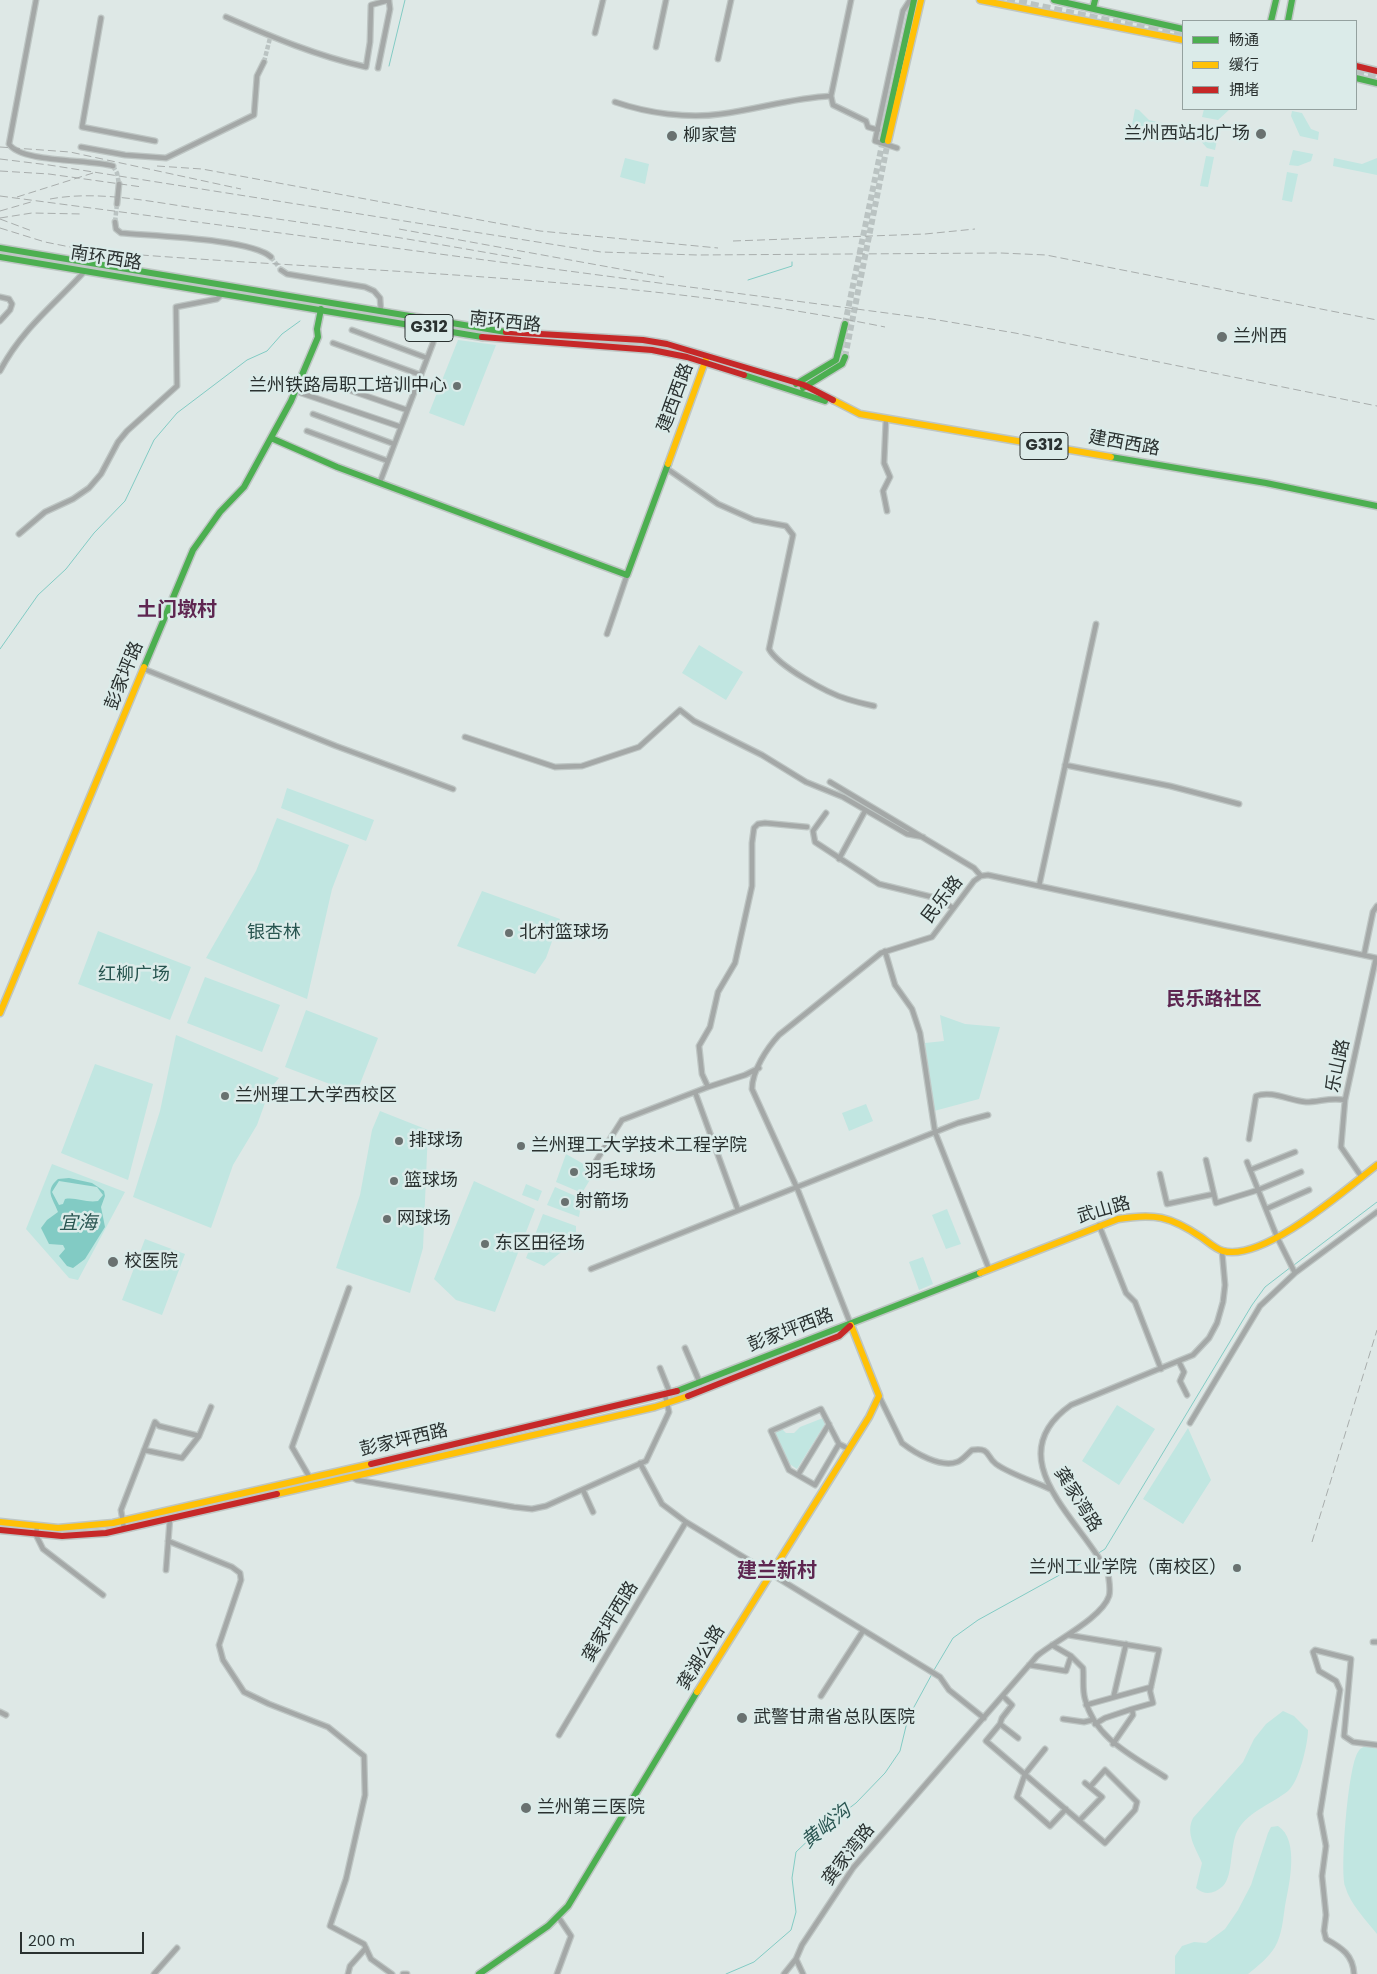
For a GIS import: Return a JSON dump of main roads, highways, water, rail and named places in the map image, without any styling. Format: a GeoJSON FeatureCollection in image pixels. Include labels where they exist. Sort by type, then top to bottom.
{"type":"FeatureCollection","features":[{"type":"Feature","properties":{"kind":"main road"},"geometry":{"type":"LineString","coordinates":[[914,0],[886,141],[921,0]]}},
{"type":"Feature","properties":{"kind":"main road"},"geometry":{"type":"LineString","coordinates":[[980,0],[1182,40]]}},
{"type":"Feature","properties":{"kind":"main road"},"geometry":{"type":"LineString","coordinates":[[1054,0],[1182,29]]}},
{"type":"Feature","properties":{"kind":"main road"},"geometry":{"type":"LineString","coordinates":[[1093,8],[1095,0]]}},
{"type":"Feature","properties":{"kind":"main road"},"geometry":{"type":"LineString","coordinates":[[1271,20],[1276,0]]}},
{"type":"Feature","properties":{"kind":"main road"},"geometry":{"type":"LineString","coordinates":[[1288,20],[1292,0]]}},
{"type":"Feature","properties":{"kind":"main road"},"geometry":{"type":"LineString","coordinates":[[1055,15],[1075,6]]}},
{"type":"Feature","properties":{"kind":"main road"},"geometry":{"type":"LineString","coordinates":[[1357,66],[1377,71]]}},
{"type":"Feature","properties":{"kind":"main road"},"geometry":{"type":"LineString","coordinates":[[1357,78],[1377,83]]}},
{"type":"Feature","properties":{"kind":"main road","name":"南环西路"},"geometry":{"type":"LineString","coordinates":[[0,248],[437,322],[497,331],[643,340],[708,355]]}},
{"type":"Feature","properties":{"kind":"main road","name":"南环西路"},"geometry":{"type":"LineString","coordinates":[[0,257],[496,339],[652,350],[687,357],[853,412]]}},
{"type":"Feature","properties":{"kind":"main road","name":"彭家坪路"},"geometry":{"type":"LineString","coordinates":[[0,1013],[193,550],[220,512],[240,494],[291,401],[318,337],[317,329],[321,309]]}},
{"type":"Feature","properties":{"kind":"main road"},"geometry":{"type":"LineString","coordinates":[[796,392],[797,383],[836,360],[845,324]]}},
{"type":"Feature","properties":{"kind":"main road","name":"建西西路"},"geometry":{"type":"LineString","coordinates":[[271,438],[380,482],[627,575],[708,355],[804,385],[853,412],[1235,478],[1377,506]]}},
{"type":"Feature","properties":{"kind":"main road"},"geometry":{"type":"LineString","coordinates":[[796,392],[804,385],[842,364],[845,357]]}},
{"type":"Feature","properties":{"kind":"main road","name":"建西西路"},"geometry":{"type":"LineString","coordinates":[[1235,478],[1266,487],[1377,512]]}},
{"type":"Feature","properties":{"kind":"main road"},"geometry":{"type":"LineString","coordinates":[[0,988],[8,991]]}},
{"type":"Feature","properties":{"kind":"main road","name":"武山路"},"geometry":{"type":"LineString","coordinates":[[851,1325],[1099,1225],[1130,1216],[1162,1216],[1182,1224],[1222,1251],[1235,1252],[1250,1248],[1277,1237],[1309,1219],[1377,1165]]}},
{"type":"Feature","properties":{"kind":"main road","name":"彭家坪西路"},"geometry":{"type":"LineString","coordinates":[[0,1522],[37,1527],[87,1527],[122,1521],[310,1478],[667,1394],[851,1325]]}},
{"type":"Feature","properties":{"kind":"main road","name":"彭家坪西路"},"geometry":{"type":"LineString","coordinates":[[1,1530],[36,1535],[62,1536],[124,1529],[669,1403],[839,1336],[851,1325]]}},
{"type":"Feature","properties":{"kind":"main road","name":"龚湖公路"},"geometry":{"type":"LineString","coordinates":[[479,1974],[489,1965],[559,1918],[878,1401],[879,1396],[851,1325]]}},
{"type":"Feature","properties":{"kind":"water","name":"宜海"},"geometry":{"type":"Polygon","coordinates":[[[69,1178],[92,1183],[104,1191],[105,1196],[101,1207],[105,1227],[85,1259],[73,1268],[67,1266],[59,1256],[65,1249],[63,1245],[49,1244],[41,1228],[47,1220],[58,1212],[52,1199],[51,1187],[58,1179],[69,1178]],[[59,1181],[52,1192],[59,1205],[63,1204],[65,1199],[98,1201],[103,1195],[97,1187],[59,1181]]]}},
{"type":"Feature","properties":{"kind":"waterway"},"geometry":{"type":"LineString","coordinates":[[389,66],[405,0]]}},
{"type":"Feature","properties":{"kind":"waterway"},"geometry":{"type":"LineString","coordinates":[[748,280],[792,266],[792,262]]}},
{"type":"Feature","properties":{"kind":"waterway"},"geometry":{"type":"LineString","coordinates":[[0,649],[38,595],[66,569],[94,533],[125,501],[154,440],[177,413],[247,360],[267,351],[282,334],[300,321]]}},
{"type":"Feature","properties":{"kind":"waterway"},"geometry":{"type":"LineString","coordinates":[[1294,1265],[1377,1202]]}},
{"type":"Feature","properties":{"kind":"waterway"},"geometry":{"type":"LineString","coordinates":[[1097,1554],[1105,1549],[1252,1305],[1265,1287],[1291,1267]]}},
{"type":"Feature","properties":{"kind":"waterway"},"geometry":{"type":"LineString","coordinates":[[934,1670],[953,1638],[978,1620],[1094,1556]]}},
{"type":"Feature","properties":{"kind":"waterway","name":"黄峪沟"},"geometry":{"type":"LineString","coordinates":[[726,1974],[754,1962],[791,1930],[796,1912],[792,1878],[796,1852],[815,1834],[856,1803],[885,1773],[900,1751],[908,1718],[932,1674]]}},
{"type":"Feature","properties":{"kind":"tunnel"},"geometry":{"type":"LineString","coordinates":[[1007,0],[1155,31]]}},
{"type":"Feature","properties":{"kind":"tunnel"},"geometry":{"type":"LineString","coordinates":[[1151,26],[1182,33]]}},
{"type":"Feature","properties":{"kind":"tunnel"},"geometry":{"type":"LineString","coordinates":[[264,62],[270,38]]}},
{"type":"Feature","properties":{"kind":"tunnel"},"geometry":{"type":"LineString","coordinates":[[1357,73],[1377,78]]}},
{"type":"Feature","properties":{"kind":"tunnel"},"geometry":{"type":"LineString","coordinates":[[845,324],[883,140]]}},
{"type":"Feature","properties":{"kind":"tunnel"},"geometry":{"type":"LineString","coordinates":[[845,357],[888,141]]}},
{"type":"Feature","properties":{"kind":"tunnel"},"geometry":{"type":"LineString","coordinates":[[113,166],[117,173],[119,184]]}},
{"type":"Feature","properties":{"kind":"tunnel"},"geometry":{"type":"LineString","coordinates":[[115,222],[117,204]]}},
{"type":"Feature","properties":{"kind":"tunnel"},"geometry":{"type":"LineString","coordinates":[[271,257],[281,270]]}},
{"type":"Feature","properties":{"kind":"railway"},"geometry":{"type":"LineString","coordinates":[[0,147],[70,152],[241,189]]}},
{"type":"Feature","properties":{"kind":"railway"},"geometry":{"type":"LineString","coordinates":[[0,159],[49,165],[601,252],[697,255],[1001,253],[1046,255],[1377,320]]}},
{"type":"Feature","properties":{"kind":"railway"},"geometry":{"type":"LineString","coordinates":[[157,166],[202,169],[540,231],[718,248]]}},
{"type":"Feature","properties":{"kind":"railway"},"geometry":{"type":"LineString","coordinates":[[0,171],[49,174],[142,187]]}},
{"type":"Feature","properties":{"kind":"railway"},"geometry":{"type":"LineString","coordinates":[[17,197],[93,173]]}},
{"type":"Feature","properties":{"kind":"railway"},"geometry":{"type":"LineString","coordinates":[[0,196],[932,319],[1015,333],[1377,406]]}},
{"type":"Feature","properties":{"kind":"railway"},"geometry":{"type":"LineString","coordinates":[[50,199],[106,196],[145,200],[362,232],[523,259]]}},
{"type":"Feature","properties":{"kind":"railway"},"geometry":{"type":"LineString","coordinates":[[0,211],[31,202]]}},
{"type":"Feature","properties":{"kind":"railway"},"geometry":{"type":"LineString","coordinates":[[0,218],[32,213],[82,214]]}},
{"type":"Feature","properties":{"kind":"railway"},"geometry":{"type":"LineString","coordinates":[[0,219],[32,231]]}},
{"type":"Feature","properties":{"kind":"railway"},"geometry":{"type":"LineString","coordinates":[[0,228],[45,242],[90,251],[589,285],[787,309],[885,327]]}},
{"type":"Feature","properties":{"kind":"railway"},"geometry":{"type":"LineString","coordinates":[[399,229],[664,277]]}},
{"type":"Feature","properties":{"kind":"railway"},"geometry":{"type":"LineString","coordinates":[[733,241],[925,234],[975,229]]}},
{"type":"Feature","properties":{"kind":"railway"},"geometry":{"type":"LineString","coordinates":[[1312,1542],[1377,1330]]}},
{"type":"Feature","properties":{"kind":"place","name":"兰州西站北广场"},"geometry":{"type":"Point","coordinates":[1261,134]}},
{"type":"Feature","properties":{"kind":"place","name":"柳家营"},"geometry":{"type":"Point","coordinates":[672,136]}},
{"type":"Feature","properties":{"kind":"place","name":"兰州西"},"geometry":{"type":"Point","coordinates":[1222,337]}},
{"type":"Feature","properties":{"kind":"place","name":"兰州铁路局职工培训中心"},"geometry":{"type":"Point","coordinates":[457,386]}},
{"type":"Feature","properties":{"kind":"place","name":"北村篮球场"},"geometry":{"type":"Point","coordinates":[509,933]}},
{"type":"Feature","properties":{"kind":"place","name":"兰州理工大学西校区"},"geometry":{"type":"Point","coordinates":[225,1096]}},
{"type":"Feature","properties":{"kind":"place","name":"排球场"},"geometry":{"type":"Point","coordinates":[399,1141]}},
{"type":"Feature","properties":{"kind":"place","name":"兰州理工大学技术工程学院"},"geometry":{"type":"Point","coordinates":[521,1146]}},
{"type":"Feature","properties":{"kind":"place","name":"羽毛球场"},"geometry":{"type":"Point","coordinates":[574,1172]}},
{"type":"Feature","properties":{"kind":"place","name":"篮球场"},"geometry":{"type":"Point","coordinates":[394,1181]}},
{"type":"Feature","properties":{"kind":"place","name":"射箭场"},"geometry":{"type":"Point","coordinates":[565,1202]}},
{"type":"Feature","properties":{"kind":"place","name":"网球场"},"geometry":{"type":"Point","coordinates":[387,1219]}},
{"type":"Feature","properties":{"kind":"place","name":"东区田径场"},"geometry":{"type":"Point","coordinates":[485,1244]}},
{"type":"Feature","properties":{"kind":"place","name":"校医院"},"geometry":{"type":"Point","coordinates":[113,1262]}},
{"type":"Feature","properties":{"kind":"place","name":"兰州工业学院（南校区）"},"geometry":{"type":"Point","coordinates":[1237,1568]}},
{"type":"Feature","properties":{"kind":"place","name":"武警甘肃省总队医院"},"geometry":{"type":"Point","coordinates":[742,1718]}},
{"type":"Feature","properties":{"kind":"place","name":"兰州第三医院"},"geometry":{"type":"Point","coordinates":[526,1808]}},
{"type":"Feature","properties":{"kind":"district","name":"土门墩村"},"geometry":{"type":"Point","coordinates":[177,611]}},
{"type":"Feature","properties":{"kind":"district","name":"民乐路社区"},"geometry":{"type":"Point","coordinates":[1214,1000]}},
{"type":"Feature","properties":{"kind":"district","name":"建兰新村"},"geometry":{"type":"Point","coordinates":[777,1572]}},
{"type":"Feature","properties":{"kind":"park label","name":"银杏林"},"geometry":{"type":"Point","coordinates":[274,933]}},
{"type":"Feature","properties":{"kind":"park label","name":"红柳广场"},"geometry":{"type":"Point","coordinates":[134,975]}}]}
